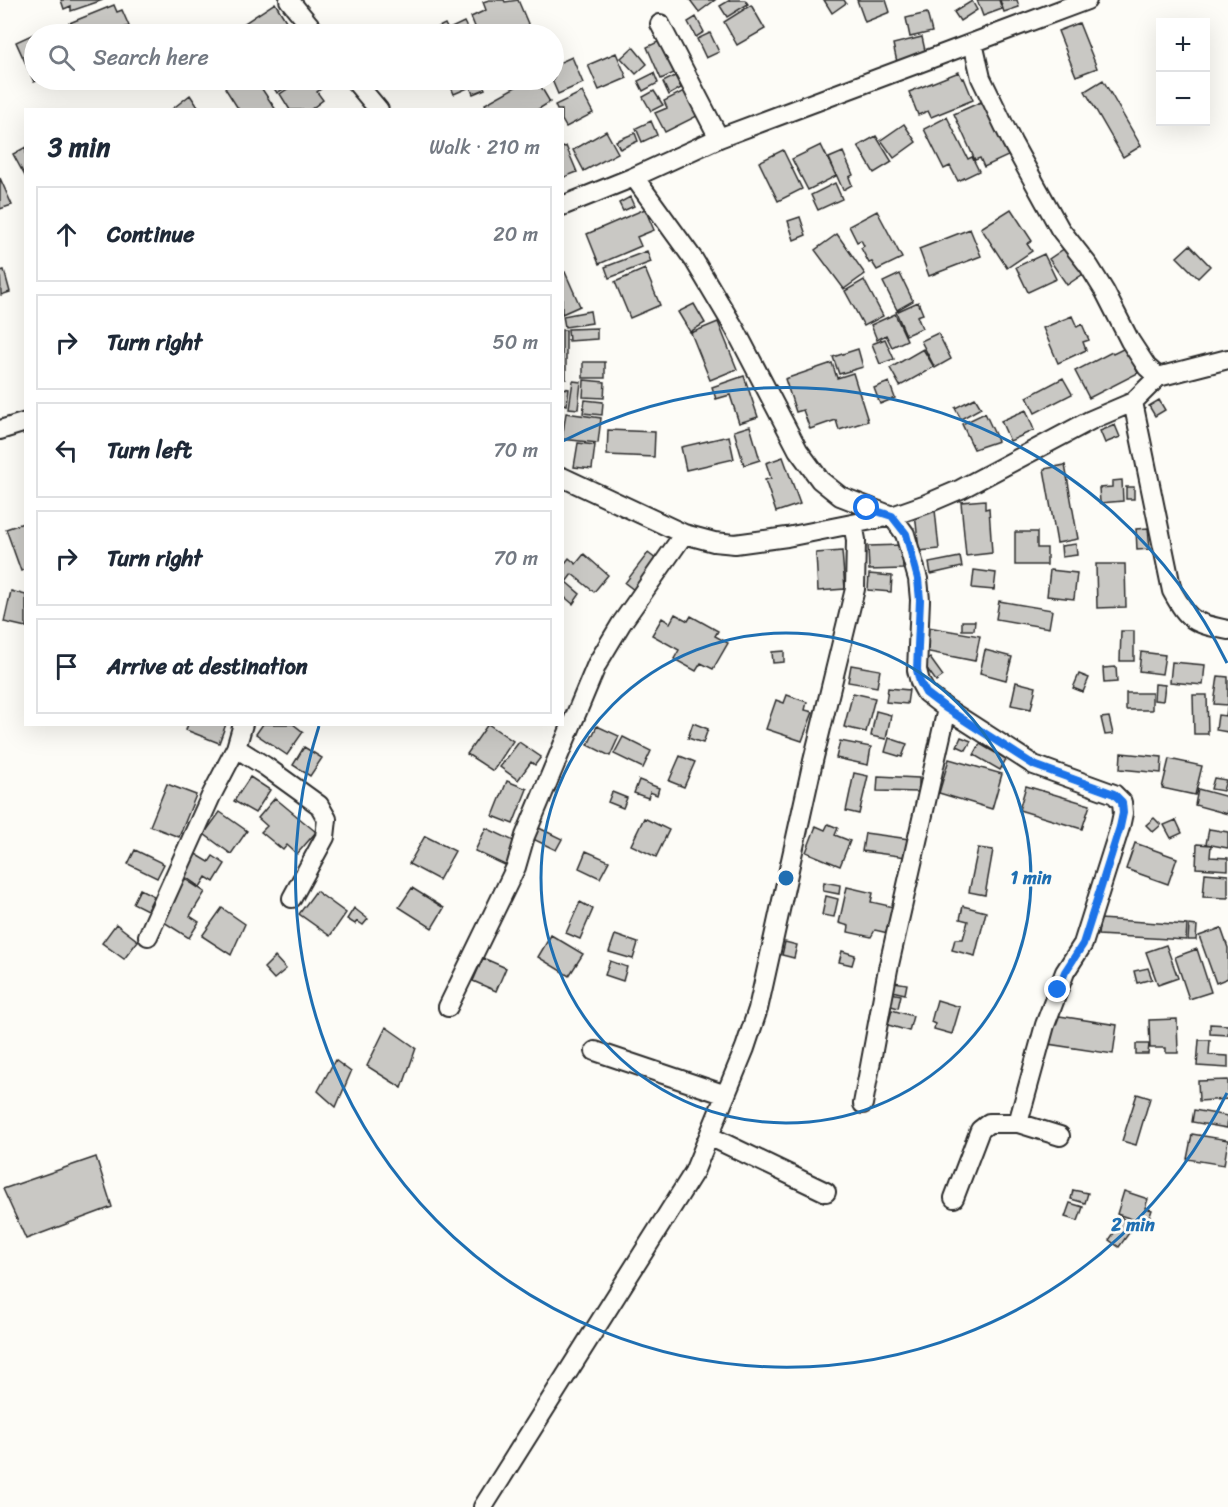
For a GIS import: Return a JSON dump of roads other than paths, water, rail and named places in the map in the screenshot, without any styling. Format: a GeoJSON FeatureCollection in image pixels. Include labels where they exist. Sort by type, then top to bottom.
{"type":"FeatureCollection","features":[{"type":"Feature","properties":{"kind":"street"},"geometry":{"type":"LineString","coordinates":[[289,0],[309,24]]}},
{"type":"Feature","properties":{"kind":"street"},"geometry":{"type":"LineString","coordinates":[[564,205],[719,138],[1087,0]]}},
{"type":"Feature","properties":{"kind":"street"},"geometry":{"type":"LineString","coordinates":[[660,24],[719,138]]}},
{"type":"Feature","properties":{"kind":"street"},"geometry":{"type":"LineString","coordinates":[[973,43],[981,78],[1012,142],[1060,229],[1089,266],[1130,340],[1147,367],[1158,377]]}},
{"type":"Feature","properties":{"kind":"street"},"geometry":{"type":"LineString","coordinates":[[362,90],[377,108]]}},
{"type":"Feature","properties":{"kind":"street"},"geometry":{"type":"LineString","coordinates":[[633,177],[694,260],[735,329],[798,450],[820,480],[840,496],[892,516],[906,534],[918,579],[920,600],[917,670],[926,693],[1034,765],[1114,794],[1122,802],[1123,813],[1120,827],[1083,944],[1065,972],[1054,999],[1018,1123]]}},
{"type":"Feature","properties":{"kind":"street"},"geometry":{"type":"LineString","coordinates":[[564,478],[684,534],[714,542],[735,544],[787,537],[892,516],[961,489],[1091,420],[1133,402],[1158,377],[1228,359]]}},
{"type":"Feature","properties":{"kind":"street"},"geometry":{"type":"LineString","coordinates":[[1133,402],[1172,591],[1183,611],[1198,624],[1228,630]]}},
{"type":"Feature","properties":{"kind":"street"},"geometry":{"type":"LineString","coordinates":[[0,430],[24,423]]}},
{"type":"Feature","properties":{"kind":"street"},"geometry":{"type":"LineString","coordinates":[[483,1507],[694,1172],[745,1048],[758,1009],[813,761],[853,600],[857,564],[853,524]]}},
{"type":"Feature","properties":{"kind":"street"},"geometry":{"type":"LineString","coordinates":[[448,1007],[516,867],[525,836],[597,664],[621,624],[684,534]]}},
{"type":"Feature","properties":{"kind":"street"},"geometry":{"type":"LineString","coordinates":[[863,1104],[888,969],[947,709]]}},
{"type":"Feature","properties":{"kind":"street"},"geometry":{"type":"LineString","coordinates":[[148,936],[211,796],[236,748],[242,726]]}},
{"type":"Feature","properties":{"kind":"street"},"geometry":{"type":"LineString","coordinates":[[236,748],[319,805],[327,819],[326,837],[292,898]]}},
{"type":"Feature","properties":{"kind":"street"},"geometry":{"type":"LineString","coordinates":[[595,1051],[726,1095]]}},
{"type":"Feature","properties":{"kind":"street"},"geometry":{"type":"LineString","coordinates":[[954,1198],[980,1130],[989,1123],[1018,1123],[1060,1136]]}},
{"type":"Feature","properties":{"kind":"street"},"geometry":{"type":"LineString","coordinates":[[709,1136],[826,1192]]}}]}
